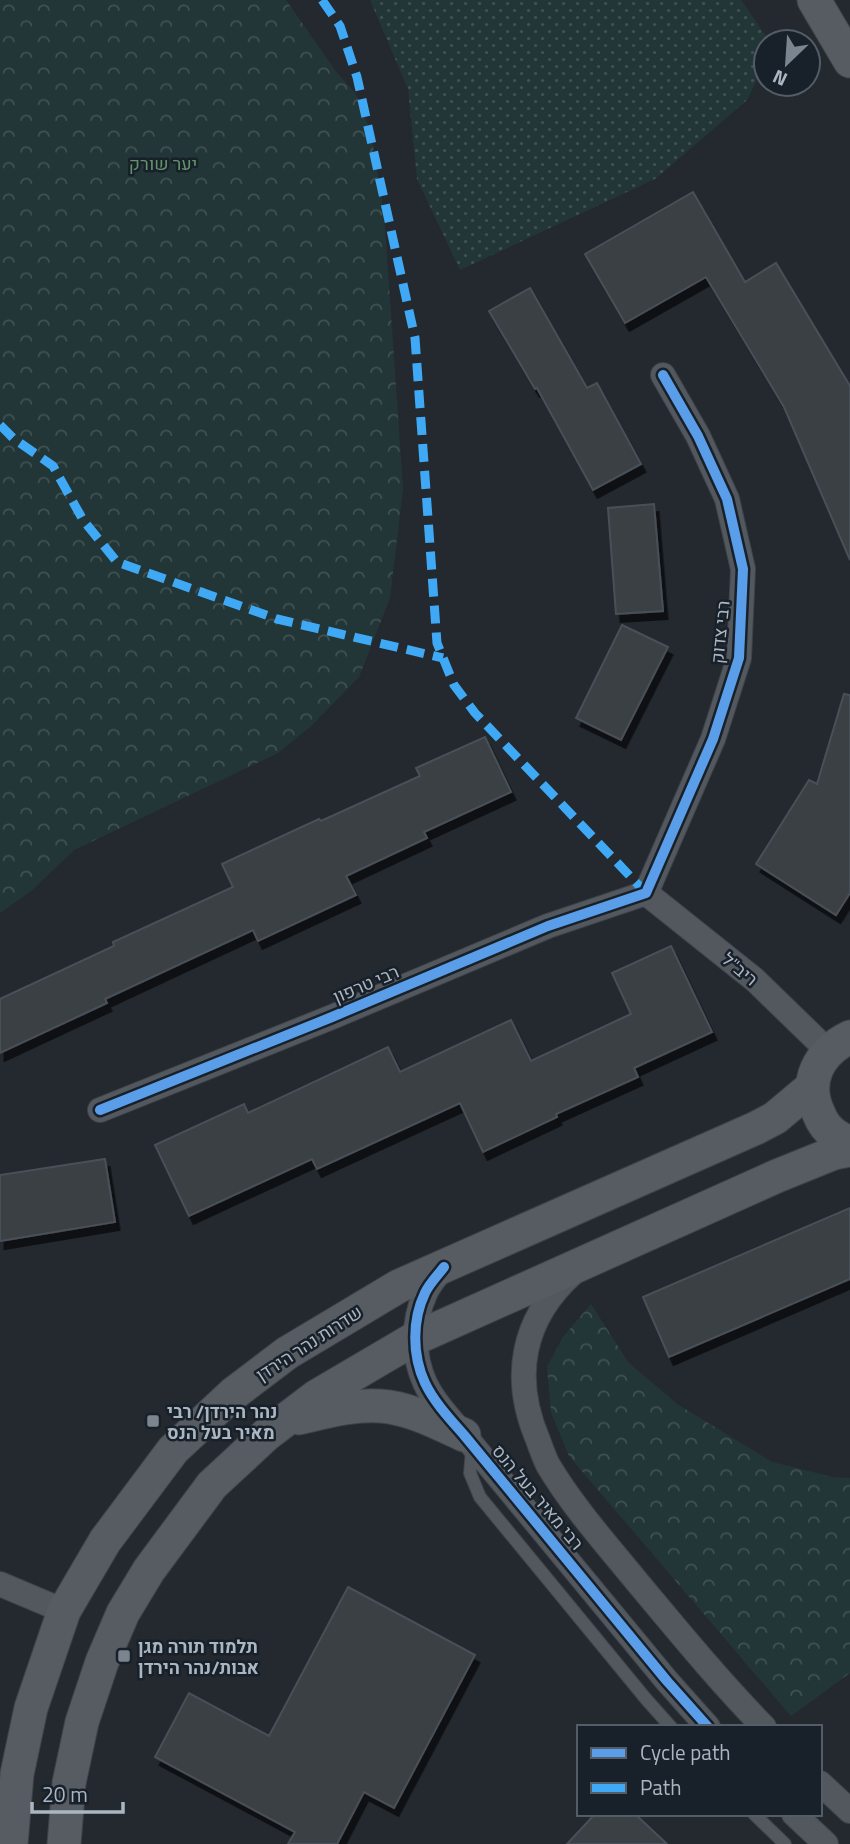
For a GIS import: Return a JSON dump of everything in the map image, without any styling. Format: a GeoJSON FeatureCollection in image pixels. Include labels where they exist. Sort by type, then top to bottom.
{"type":"FeatureCollection","features":[{"type":"Feature","properties":{"kind":"main road"},"geometry":{"type":"LineString","coordinates":[[814,0],[850,61]]}},
{"type":"Feature","properties":{"kind":"main road"},"geometry":{"type":"LineString","coordinates":[[839,1044],[814,1074],[812,1087],[814,1105],[822,1121],[834,1135],[850,1143]]}},
{"type":"Feature","properties":{"kind":"main road","name":"שדרות נהר הירדן"},"geometry":{"type":"LineString","coordinates":[[11,1844],[17,1774],[31,1709],[64,1611],[105,1541],[173,1450],[233,1394],[287,1353],[399,1286],[756,1128],[775,1118],[812,1087]]}},
{"type":"Feature","properties":{"kind":"main road"},"geometry":{"type":"LineString","coordinates":[[64,1844],[69,1783],[82,1722],[102,1662],[123,1613],[149,1570],[212,1485],[267,1434],[317,1396],[414,1339],[777,1175],[834,1153],[850,1150]]}},
{"type":"Feature","properties":{"kind":"main road"},"geometry":{"type":"LineString","coordinates":[[283,1422],[353,1406],[382,1406],[418,1416],[468,1440]]}},
{"type":"Feature","properties":{"kind":"street","name":"רבי צדוק"},"geometry":{"type":"LineString","coordinates":[[646,892],[713,739],[738,657],[743,569],[727,499],[698,436],[663,375]]}},
{"type":"Feature","properties":{"kind":"street","name":"ריב\"ל"},"geometry":{"type":"LineString","coordinates":[[646,892],[839,1044]]}},
{"type":"Feature","properties":{"kind":"street","name":"רבי טרפון"},"geometry":{"type":"LineString","coordinates":[[100,1110],[332,1017],[548,926],[646,892]]}},
{"type":"Feature","properties":{"kind":"street","name":"רבי מאיר בעל הנס"},"geometry":{"type":"LineString","coordinates":[[587,1261],[559,1285],[534,1323],[527,1343],[523,1373],[525,1400],[533,1429],[547,1462],[565,1491],[698,1655],[762,1725]]}},
{"type":"Feature","properties":{"kind":"street","name":"רבי מאיר בעל הנס"},"geometry":{"type":"LineString","coordinates":[[444,1267],[425,1291],[414,1339],[425,1382],[468,1440],[706,1725]]}},
{"type":"Feature","properties":{"kind":"street"},"geometry":{"type":"LineString","coordinates":[[0,1584],[64,1611]]}},
{"type":"Feature","properties":{"kind":"street"},"geometry":{"type":"LineString","coordinates":[[822,1785],[850,1811]]}},
{"type":"Feature","properties":{"kind":"street"},"geometry":{"type":"LineString","coordinates":[[796,1816],[826,1844]]}},
{"type":"Feature","properties":{"kind":"lane"},"geometry":{"type":"LineString","coordinates":[[468,1440],[470,1473],[480,1497],[669,1725]]}},
{"type":"Feature","properties":{"kind":"lane"},"geometry":{"type":"LineString","coordinates":[[756,1816],[785,1844]]}},
{"type":"Feature","properties":{"kind":"green space","name":"יער שורק"},"geometry":{"type":"Polygon","coordinates":[[[0,0],[286,0],[337,73],[356,94],[371,133],[384,214],[403,488],[390,598],[359,677],[310,727],[278,753],[74,850],[31,891],[0,913],[0,0]]]}},
{"type":"Feature","properties":{"kind":"green space"},"geometry":{"type":"Polygon","coordinates":[[[370,0],[741,0],[760,28],[752,28],[752,89],[747,100],[655,179],[460,270],[417,179],[408,89],[370,0]]]}},
{"type":"Feature","properties":{"kind":"green space"},"geometry":{"type":"Polygon","coordinates":[[[591,1304],[628,1362],[677,1404],[772,1462],[833,1477],[850,1478],[850,1673],[791,1716],[569,1456],[551,1412],[547,1367],[563,1337],[591,1304]]]}},
{"type":"Feature","properties":{"kind":"building"},"geometry":{"type":"Polygon","coordinates":[[[693,192],[745,282],[776,263],[850,386],[850,560],[784,407],[706,277],[625,323],[585,254],[693,192]]]}},
{"type":"Feature","properties":{"kind":"building"},"geometry":{"type":"Polygon","coordinates":[[[530,288],[587,388],[597,383],[641,464],[593,490],[537,388],[535,389],[489,311],[530,288]]]}},
{"type":"Feature","properties":{"kind":"building"},"geometry":{"type":"Polygon","coordinates":[[[654,504],[663,611],[616,614],[608,508],[654,504]]]}},
{"type":"Feature","properties":{"kind":"building"},"geometry":{"type":"Polygon","coordinates":[[[622,625],[668,647],[621,740],[576,718],[622,625]]]}},
{"type":"Feature","properties":{"kind":"building"},"geometry":{"type":"Polygon","coordinates":[[[844,694],[850,695],[850,893],[836,915],[756,864],[809,780],[817,784],[844,694]]]}},
{"type":"Feature","properties":{"kind":"building"},"geometry":{"type":"Polygon","coordinates":[[[485,737],[511,792],[424,832],[427,838],[346,876],[356,895],[258,941],[253,930],[105,999],[107,1003],[0,1053],[0,999],[114,946],[113,942],[233,887],[222,864],[420,776],[416,768],[485,737]]]}},
{"type":"Feature","properties":{"kind":"building"},"geometry":{"type":"Polygon","coordinates":[[[671,946],[712,1032],[634,1068],[638,1077],[556,1114],[557,1117],[483,1152],[460,1103],[317,1169],[312,1159],[189,1216],[155,1145],[244,1104],[248,1113],[388,1047],[400,1072],[511,1020],[531,1061],[631,1014],[612,973],[671,946]]]}},
{"type":"Feature","properties":{"kind":"building"},"geometry":{"type":"Polygon","coordinates":[[[105,1159],[115,1222],[0,1241],[0,1175],[105,1159]]]}},
{"type":"Feature","properties":{"kind":"building"},"geometry":{"type":"Polygon","coordinates":[[[850,1208],[850,1279],[669,1357],[643,1297],[850,1208]]]}},
{"type":"Feature","properties":{"kind":"building"},"geometry":{"type":"Polygon","coordinates":[[[348,1587],[475,1655],[394,1808],[364,1792],[337,1844],[288,1844],[295,1832],[155,1757],[189,1693],[269,1736],[348,1587]]]}},
{"type":"Feature","properties":{"kind":"building"},"geometry":{"type":"Polygon","coordinates":[[[593,1816],[637,1816],[667,1844],[567,1844],[593,1816]]]}},
{"type":"Feature","properties":{"kind":"marked path"},"geometry":{"type":"LineString","coordinates":[[322,0],[340,26],[357,77],[415,338],[437,643],[454,685],[475,713],[646,893]]}},
{"type":"Feature","properties":{"kind":"marked path"},"geometry":{"type":"LineString","coordinates":[[0,425],[13,438],[53,466],[83,520],[117,562],[277,619],[443,658]]}},
{"type":"Feature","properties":{"kind":"cycle path"},"geometry":{"type":"LineString","coordinates":[[100,1110],[332,1017],[548,926],[646,893],[713,739],[739,658],[743,569],[727,499],[698,436],[663,375]]}},
{"type":"Feature","properties":{"kind":"cycle path"},"geometry":{"type":"LineString","coordinates":[[444,1267],[425,1293],[416,1326],[418,1361],[429,1390],[667,1681],[706,1725]]}},
{"type":"Feature","properties":{"kind":"place","name":"נהר הירדן/ רבי מאיר בעל הנס"},"geometry":{"type":"Point","coordinates":[153,1421]}},
{"type":"Feature","properties":{"kind":"place","name":"תלמוד תורה מגן אבות/נהר הירדן"},"geometry":{"type":"Point","coordinates":[124,1656]}}]}
